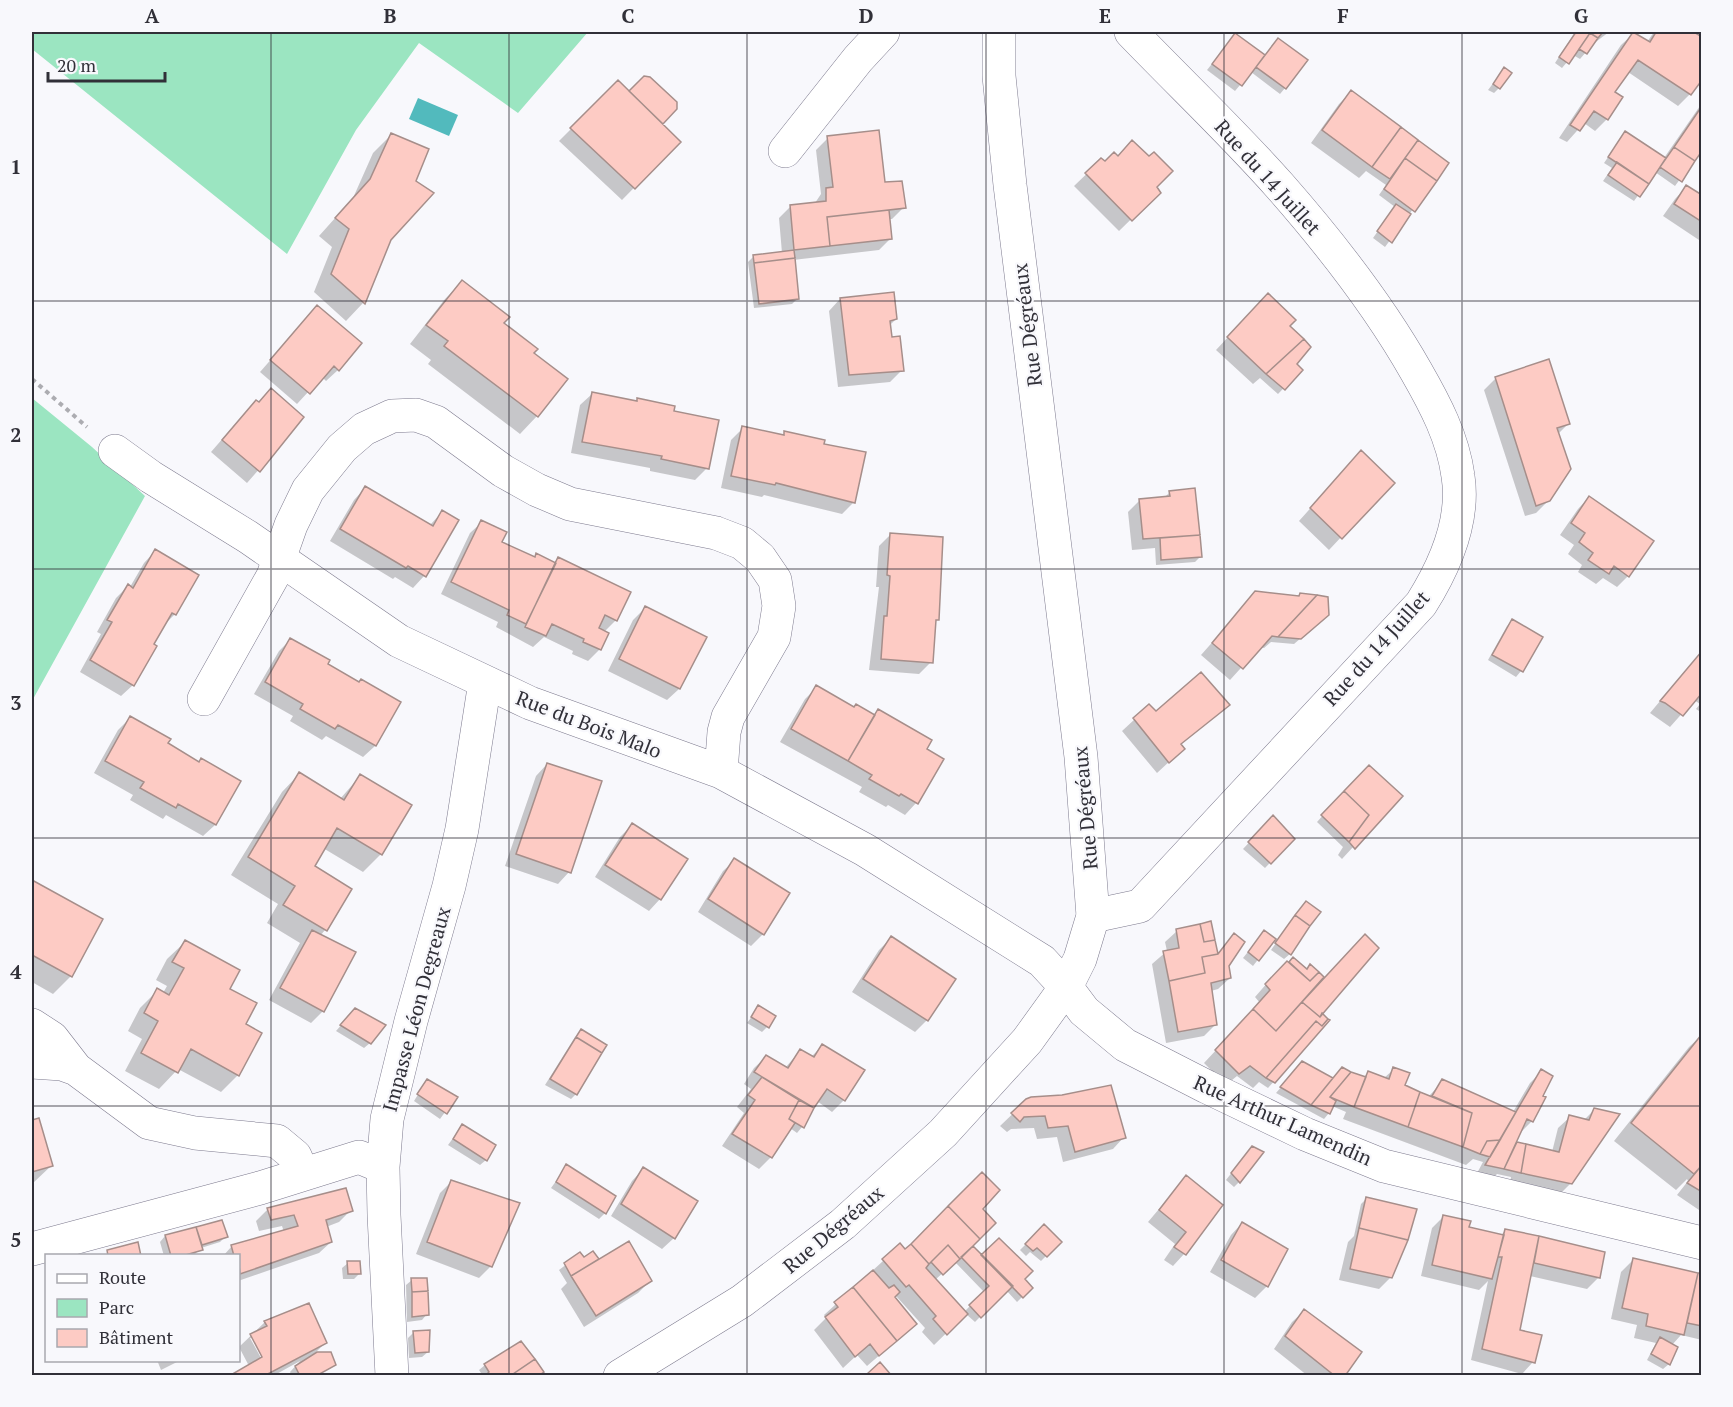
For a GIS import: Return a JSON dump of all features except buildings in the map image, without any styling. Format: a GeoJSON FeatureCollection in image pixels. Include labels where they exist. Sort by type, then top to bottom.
{"type":"FeatureCollection","features":[{"type":"Feature","properties":{"kind":"street"},"geometry":{"type":"LineString","coordinates":[[786,151],[858,59],[884,32]]}},
{"type":"Feature","properties":{"kind":"street","name":"Rue Dégréaux"},"geometry":{"type":"LineString","coordinates":[[620,1376],[742,1301],[843,1224],[943,1133],[1027,1041],[1066,987],[1080,959],[1093,916],[1081,757],[1011,185],[999,76],[999,32]]}},
{"type":"Feature","properties":{"kind":"street","name":"Rue du 14 Juillet"},"geometry":{"type":"LineString","coordinates":[[1093,916],[1140,906],[1421,604],[1436,581],[1449,550],[1458,510],[1459,477],[1449,437],[1436,406],[1401,345],[1367,294],[1278,184],[1131,32]]}},
{"type":"Feature","properties":{"kind":"street"},"geometry":{"type":"LineString","coordinates":[[204,699],[273,576],[291,525],[308,490],[342,448],[364,429],[392,416],[416,415],[436,422],[503,471],[537,490],[570,504],[717,533],[742,543],[760,558],[775,580],[779,606],[774,637],[728,717],[724,732],[721,772]]}},
{"type":"Feature","properties":{"kind":"street","name":"Rue du Bois Malo"},"geometry":{"type":"LineString","coordinates":[[115,452],[399,641],[530,704],[721,772],[866,850],[1042,961],[1066,987]]}},
{"type":"Feature","properties":{"kind":"street","name":"Impasse Léon Degreaux"},"geometry":{"type":"LineString","coordinates":[[392,1376],[383,1167],[387,1119],[462,829],[485,682]]}},
{"type":"Feature","properties":{"kind":"street","name":"Rue Arthur Lamendin"},"geometry":{"type":"LineString","coordinates":[[1066,987],[1084,1011],[1125,1045],[1315,1138],[1384,1166],[1701,1243]]}},
{"type":"Feature","properties":{"kind":"street"},"geometry":{"type":"LineString","coordinates":[[32,1025],[52,1038],[76,1070]]}},
{"type":"Feature","properties":{"kind":"street"},"geometry":{"type":"LineString","coordinates":[[32,1062],[62,1064],[76,1070],[149,1122],[195,1133],[277,1141],[295,1156],[303,1174]]}},
{"type":"Feature","properties":{"kind":"street"},"geometry":{"type":"LineString","coordinates":[[32,1249],[260,1188],[359,1157],[383,1167]]}},
{"type":"Feature","properties":{"kind":"path"},"geometry":{"type":"LineString","coordinates":[[32,379],[115,452]]}},
{"type":"Feature","properties":{"kind":"green space"},"geometry":{"type":"Polygon","coordinates":[[[32,32],[588,32],[518,113],[419,43],[356,130],[287,254],[32,49],[32,32]]]}},
{"type":"Feature","properties":{"kind":"green space"},"geometry":{"type":"Polygon","coordinates":[[[32,398],[92,447],[145,496],[32,701],[32,398]]]}},
{"type":"Feature","properties":{"kind":"water"},"geometry":{"type":"Polygon","coordinates":[[[418,98],[458,115],[449,136],[409,119],[418,98]]]}}]}
